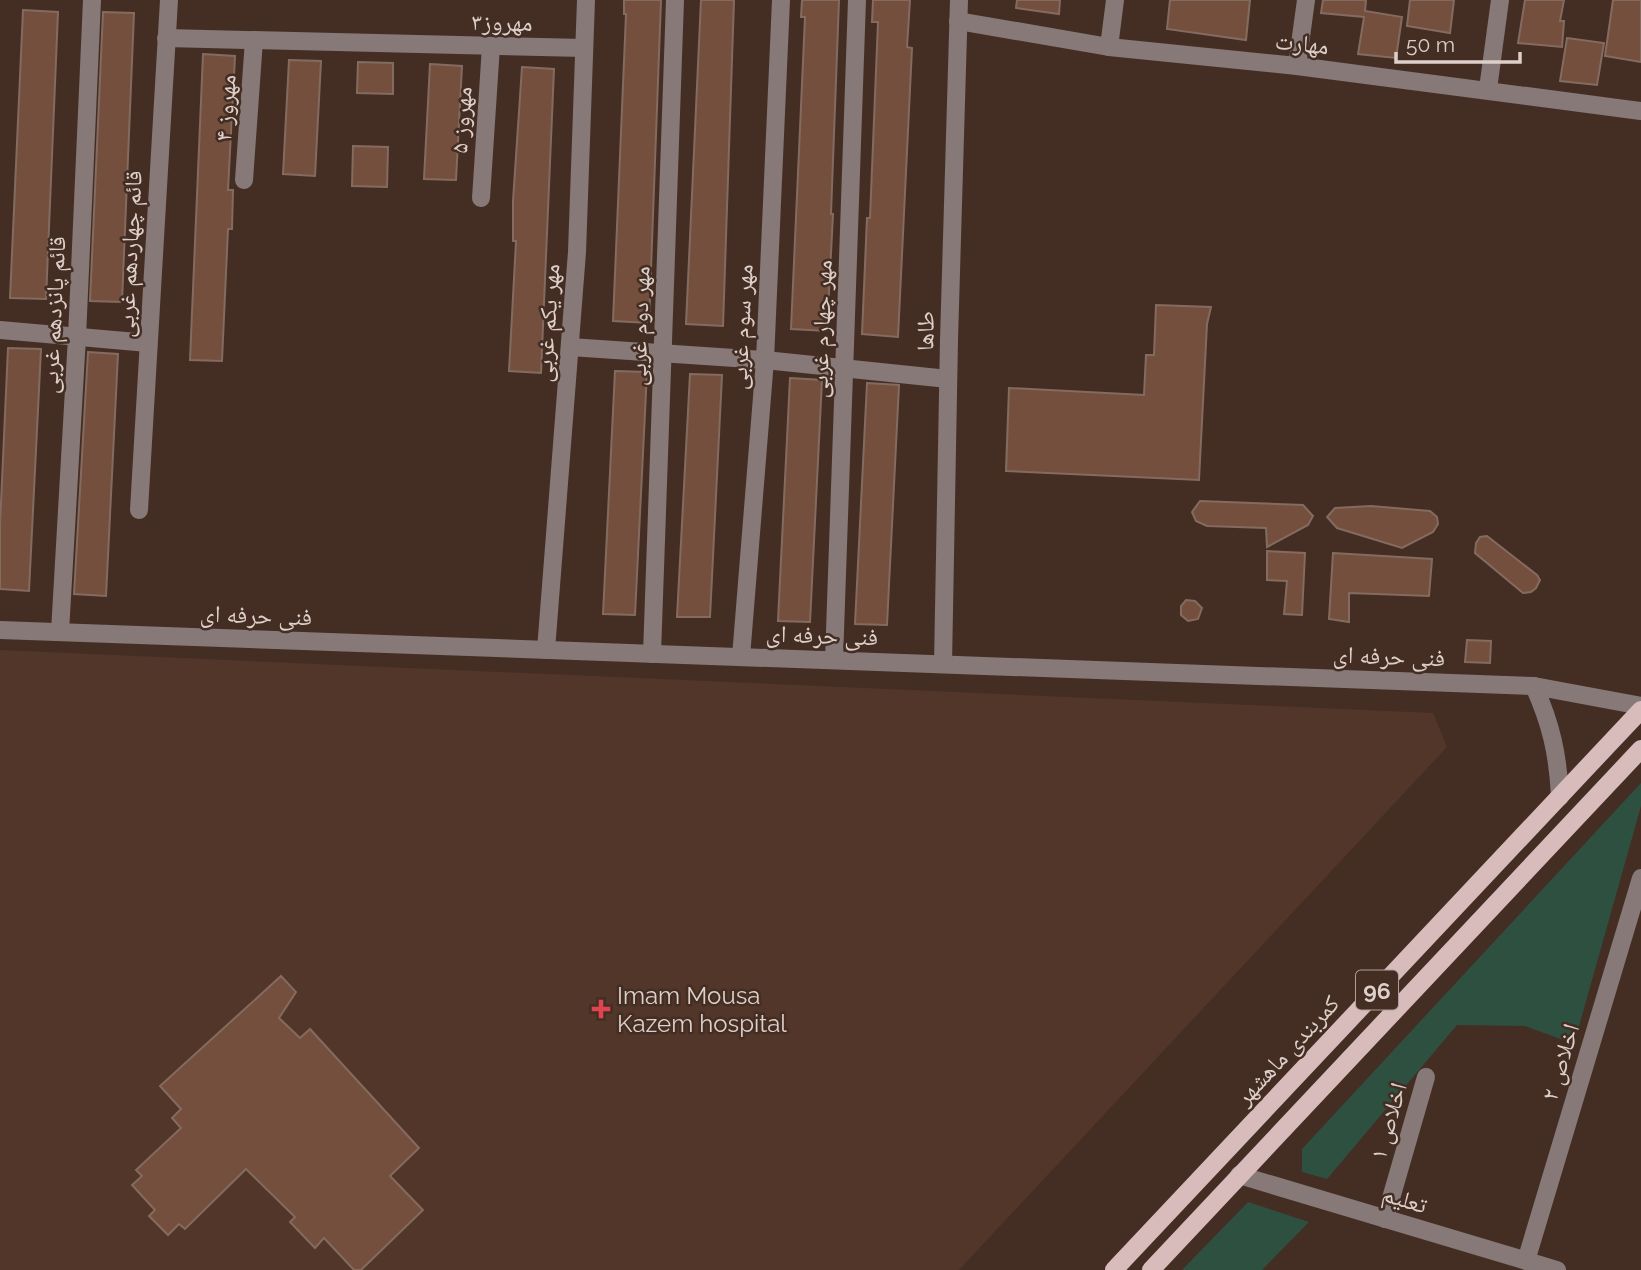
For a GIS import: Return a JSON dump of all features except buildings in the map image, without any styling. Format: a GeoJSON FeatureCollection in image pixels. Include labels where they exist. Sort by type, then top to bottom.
{"type":"FeatureCollection","features":[{"type":"Feature","properties":{"kind":"main road","name":"کمربندی ماهشهر"},"geometry":{"type":"LineString","coordinates":[[1114,1270],[1641,708]]}},
{"type":"Feature","properties":{"kind":"main road","name":"کمربندی ماهشهر"},"geometry":{"type":"LineString","coordinates":[[1151,1270],[1641,749]]}},
{"type":"Feature","properties":{"kind":"street","name":"قائم پانزدهم غربی"},"geometry":{"type":"LineString","coordinates":[[60,632],[92,0]]}},
{"type":"Feature","properties":{"kind":"street","name":"قائم چهاردهم غربی"},"geometry":{"type":"LineString","coordinates":[[139,510],[169,0]]}},
{"type":"Feature","properties":{"kind":"street","name":"مهر یکم غربی"},"geometry":{"type":"LineString","coordinates":[[546,650],[577,252],[586,0]]}},
{"type":"Feature","properties":{"kind":"street","name":"مهر دوم غربی"},"geometry":{"type":"LineString","coordinates":[[652,654],[675,0]]}},
{"type":"Feature","properties":{"kind":"street","name":"مهر سوم غربی"},"geometry":{"type":"LineString","coordinates":[[741,657],[765,360],[781,0]]}},
{"type":"Feature","properties":{"kind":"street","name":"مهر چهارم غربی"},"geometry":{"type":"LineString","coordinates":[[834,660],[857,0]]}},
{"type":"Feature","properties":{"kind":"street","name":"طاها"},"geometry":{"type":"LineString","coordinates":[[943,664],[959,0]]}},
{"type":"Feature","properties":{"kind":"street"},"geometry":{"type":"LineString","coordinates":[[1109,47],[1115,0]]}},
{"type":"Feature","properties":{"kind":"street"},"geometry":{"type":"LineString","coordinates":[[1297,66],[1306,0]]}},
{"type":"Feature","properties":{"kind":"street"},"geometry":{"type":"LineString","coordinates":[[1488,89],[1500,0]]}},
{"type":"Feature","properties":{"kind":"street","name":"مهارت"},"geometry":{"type":"LineString","coordinates":[[958,21],[1109,47],[1297,66],[1641,111]]}},
{"type":"Feature","properties":{"kind":"street","name":"مهروز۳"},"geometry":{"type":"LineString","coordinates":[[166,38],[584,48]]}},
{"type":"Feature","properties":{"kind":"street","name":"مهروز ۴"},"geometry":{"type":"LineString","coordinates":[[244,180],[254,40]]}},
{"type":"Feature","properties":{"kind":"street","name":"مهروز ۵"},"geometry":{"type":"LineString","coordinates":[[481,198],[491,46]]}},
{"type":"Feature","properties":{"kind":"street"},"geometry":{"type":"LineString","coordinates":[[0,330],[148,343]]}},
{"type":"Feature","properties":{"kind":"street"},"geometry":{"type":"LineString","coordinates":[[569,347],[765,360],[948,379]]}},
{"type":"Feature","properties":{"kind":"street","name":"فنی حرفه ای"},"geometry":{"type":"LineString","coordinates":[[0,630],[1534,686],[1641,708]]}},
{"type":"Feature","properties":{"kind":"street"},"geometry":{"type":"LineString","coordinates":[[1534,686],[1548,718],[1559,771],[1560,797]]}},
{"type":"Feature","properties":{"kind":"street","name":"اخلاص ۲"},"geometry":{"type":"LineString","coordinates":[[1526,1261],[1641,878]]}},
{"type":"Feature","properties":{"kind":"street","name":"اخلاص ۱"},"geometry":{"type":"LineString","coordinates":[[1385,1219],[1426,1077]]}},
{"type":"Feature","properties":{"kind":"street","name":"تعلیم"},"geometry":{"type":"LineString","coordinates":[[1239,1175],[1557,1270]]}},
{"type":"Feature","properties":{"kind":"shaded area","name":"Imam Mousa Kazem hospital"},"geometry":{"type":"Polygon","coordinates":[[[0,650],[1433,713],[1447,747],[959,1270],[0,1270],[0,650]]]}},
{"type":"Feature","properties":{"kind":"green space"},"geometry":{"type":"Polygon","coordinates":[[[1641,783],[1641,806],[1574,1044],[1525,1026],[1457,1025],[1327,1179],[1302,1172],[1302,1149],[1641,783]]]}},
{"type":"Feature","properties":{"kind":"green space"},"geometry":{"type":"Polygon","coordinates":[[[1248,1202],[1309,1222],[1262,1270],[1182,1270],[1248,1202]]]}},
{"type":"Feature","properties":{"kind":"place","name":"Imam Mousa Kazem hospital"},"geometry":{"type":"Point","coordinates":[601,1009]}}]}
